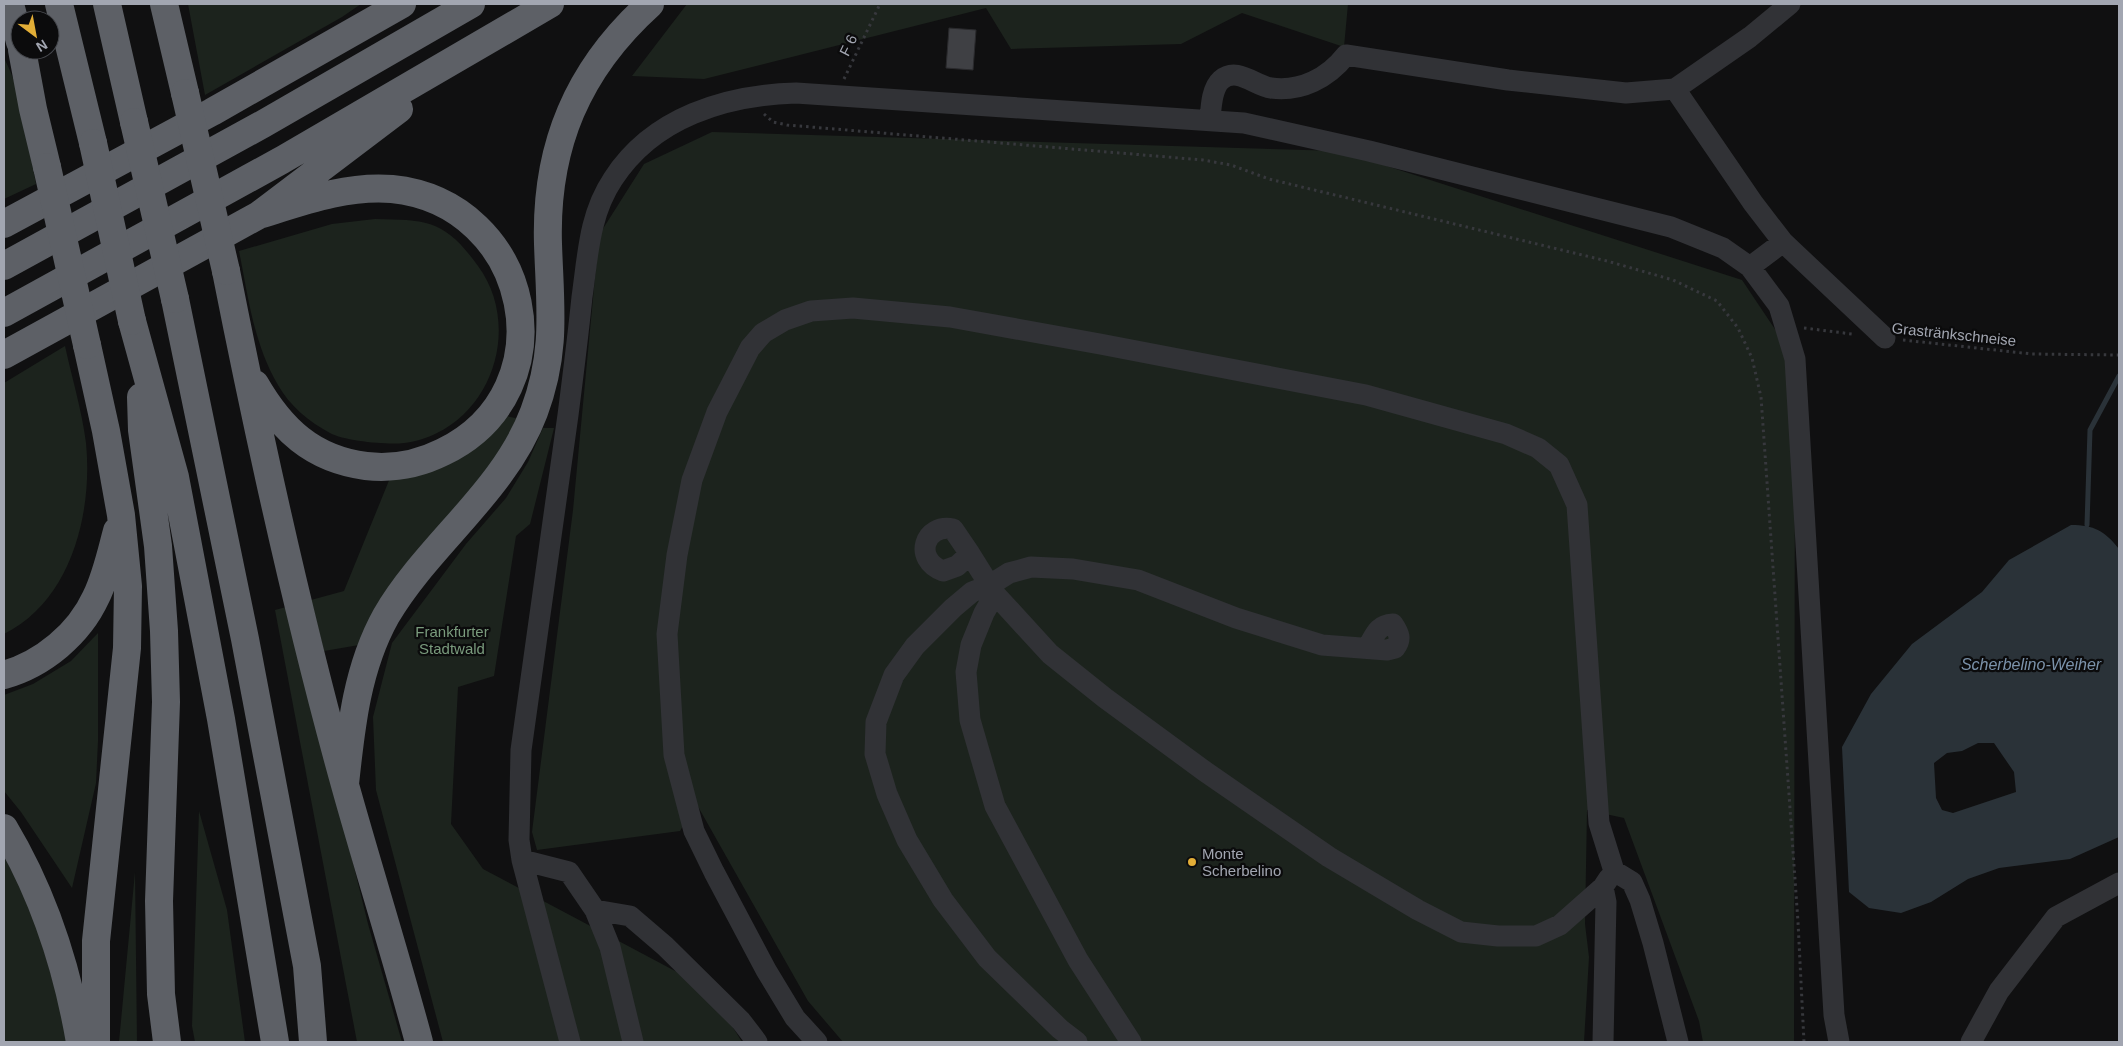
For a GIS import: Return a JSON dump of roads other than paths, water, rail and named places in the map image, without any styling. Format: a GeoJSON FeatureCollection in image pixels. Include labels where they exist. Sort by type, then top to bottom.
{"type":"FeatureCollection","features":[{"type":"Feature","properties":{"kind":"highway"},"geometry":{"type":"LineString","coordinates":[[59,4],[93,143],[132,321],[177,487],[221,719],[275,1042]]}},
{"type":"Feature","properties":{"kind":"highway"},"geometry":{"type":"LineString","coordinates":[[107,4],[175,299],[243,629],[306,966],[313,1042]]}},
{"type":"Feature","properties":{"kind":"highway"},"geometry":{"type":"LineString","coordinates":[[164,4],[226,271],[285,549],[345,784],[419,1042]]}},
{"type":"Feature","properties":{"kind":"highway"},"geometry":{"type":"LineString","coordinates":[[303,60],[380,4]]}},
{"type":"Feature","properties":{"kind":"highway"},"geometry":{"type":"LineString","coordinates":[[4,224],[16,215],[303,60],[402,4]]}},
{"type":"Feature","properties":{"kind":"highway"},"geometry":{"type":"LineString","coordinates":[[4,266],[263,124],[471,4]]}},
{"type":"Feature","properties":{"kind":"highway"},"geometry":{"type":"LineString","coordinates":[[4,313],[282,160],[486,43],[550,4]]}},
{"type":"Feature","properties":{"kind":"highway"},"geometry":{"type":"LineString","coordinates":[[345,784],[351,726],[359,683],[367,659],[386,617],[417,573],[498,475],[522,437],[533,414],[543,383],[551,336],[549,212],[551,187],[561,137],[576,99],[606,49],[650,4]]}},
{"type":"Feature","properties":{"kind":"highway"},"geometry":{"type":"LineString","coordinates":[[4,36],[33,109]]}},
{"type":"Feature","properties":{"kind":"highway"},"geometry":{"type":"LineString","coordinates":[[4,355],[259,215],[486,43]]}},
{"type":"Feature","properties":{"kind":"highway"},"geometry":{"type":"LineString","coordinates":[[24,60],[33,109],[106,431],[121,515],[128,586],[127,648],[97,932],[96,1042]]}},
{"type":"Feature","properties":{"kind":"highway"},"geometry":{"type":"LineString","coordinates":[[244,361],[259,390],[290,432],[305,444],[342,461],[376,467],[416,463],[436,456],[458,445],[476,431],[505,394],[514,373],[520,348],[519,307],[510,273],[501,256],[483,233],[468,218],[448,205],[412,193],[374,188],[321,197],[259,215]]}},
{"type":"Feature","properties":{"kind":"highway"},"geometry":{"type":"LineString","coordinates":[[132,321],[140,376],[142,430],[158,546],[164,631],[166,712],[159,901],[161,994],[167,1042]]}},
{"type":"Feature","properties":{"kind":"highway"},"geometry":{"type":"LineString","coordinates":[[4,675],[35,662],[49,653],[75,629],[88,613],[104,579],[121,515]]}},
{"type":"Feature","properties":{"kind":"highway"},"geometry":{"type":"LineString","coordinates":[[4,828],[18,851],[58,950],[74,1008],[80,1042]]}},
{"type":"Feature","properties":{"kind":"highway"},"geometry":{"type":"LineString","coordinates":[[306,966],[330,1042]]}},
{"type":"Feature","properties":{"kind":"lane"},"geometry":{"type":"LineString","coordinates":[[1210,121],[1214,93],[1220,80],[1232,75],[1248,78],[1269,88],[1289,89],[1318,80],[1334,69],[1346,56],[1508,80],[1626,92],[1675,89],[1750,37],[1790,4]]}},
{"type":"Feature","properties":{"kind":"lane"},"geometry":{"type":"LineString","coordinates":[[1675,89],[1783,242],[1885,338]]}},
{"type":"Feature","properties":{"kind":"lane"},"geometry":{"type":"LineString","coordinates":[[570,1042],[522,860],[519,831],[520,750],[568,416],[592,222],[612,179],[626,162],[644,143],[693,112],[716,104],[756,95],[796,93],[1244,123],[1369,151],[1671,227],[1723,248],[1750,267],[1779,306],[1787,326],[1795,358],[1834,1015],[1839,1042]]}},
{"type":"Feature","properties":{"kind":"lane"},"geometry":{"type":"LineString","coordinates":[[1750,267],[1783,242]]}},
{"type":"Feature","properties":{"kind":"lane"},"geometry":{"type":"LineString","coordinates":[[817,1042],[796,1018],[766,970],[694,831],[674,755],[667,634],[677,555],[692,480],[717,412],[750,348],[763,333],[785,320],[811,311],[853,308],[950,317],[1366,395],[1506,434],[1538,448],[1559,465],[1577,505],[1599,823],[1608,879],[1602,1042]]}},
{"type":"Feature","properties":{"kind":"lane"},"geometry":{"type":"LineString","coordinates":[[970,554],[993,590],[1050,654],[1105,698],[1203,770],[1329,858],[1418,910],[1460,932],[1498,936],[1536,936],[1560,925],[1608,879]]}},
{"type":"Feature","properties":{"kind":"lane"},"geometry":{"type":"LineString","coordinates":[[1131,1042],[1078,960],[995,806],[970,720],[966,672],[971,645],[993,590],[1009,574],[1031,567],[1073,569],[1138,580],[1236,618],[1322,644],[1368,647]]}},
{"type":"Feature","properties":{"kind":"lane"},"geometry":{"type":"LineString","coordinates":[[993,590],[972,592],[952,608],[914,646],[894,675],[876,722],[876,754],[887,794],[906,840],[943,900],[987,958],[1060,1029],[1077,1042]]}},
{"type":"Feature","properties":{"kind":"lane"},"geometry":{"type":"LineString","coordinates":[[522,860],[569,872],[595,910],[610,947],[633,1042]]}},
{"type":"Feature","properties":{"kind":"lane"},"geometry":{"type":"LineString","coordinates":[[1608,879],[1632,882],[1640,900],[1678,1042]]}},
{"type":"Feature","properties":{"kind":"lane"},"geometry":{"type":"LineString","coordinates":[[1971,1042],[1999,991],[2056,917],[2119,883]]}},
{"type":"Feature","properties":{"kind":"lane"},"geometry":{"type":"LineString","coordinates":[[595,910],[630,916],[665,946],[734,1015],[757,1042]]}},
{"type":"Feature","properties":{"kind":"water","name":"Scherbelino-Weiher"},"geometry":{"type":"Polygon","coordinates":[[[2071,525],[2086,526],[2104,533],[2119,549],[2119,837],[2070,859],[1999,868],[1968,879],[1931,902],[1901,913],[1869,908],[1849,892],[1842,747],[1871,694],[1912,644],[1982,592],[2009,560],[2071,525]],[[1978,743],[1962,751],[1947,753],[1934,763],[1936,798],[1942,810],[1953,813],[2016,792],[2014,772],[1994,743],[1978,743]]]}},
{"type":"Feature","properties":{"kind":"waterway"},"geometry":{"type":"LineString","coordinates":[[2087,525],[2090,430],[2119,376]]}},
{"type":"Feature","properties":{"kind":"place","name":"Monte Scherbelino"},"geometry":{"type":"Point","coordinates":[1192,862]}},
{"type":"Feature","properties":{"kind":"park label","name":"Frankfurter Stadtwald"},"geometry":{"type":"Point","coordinates":[452,640]}}]}
